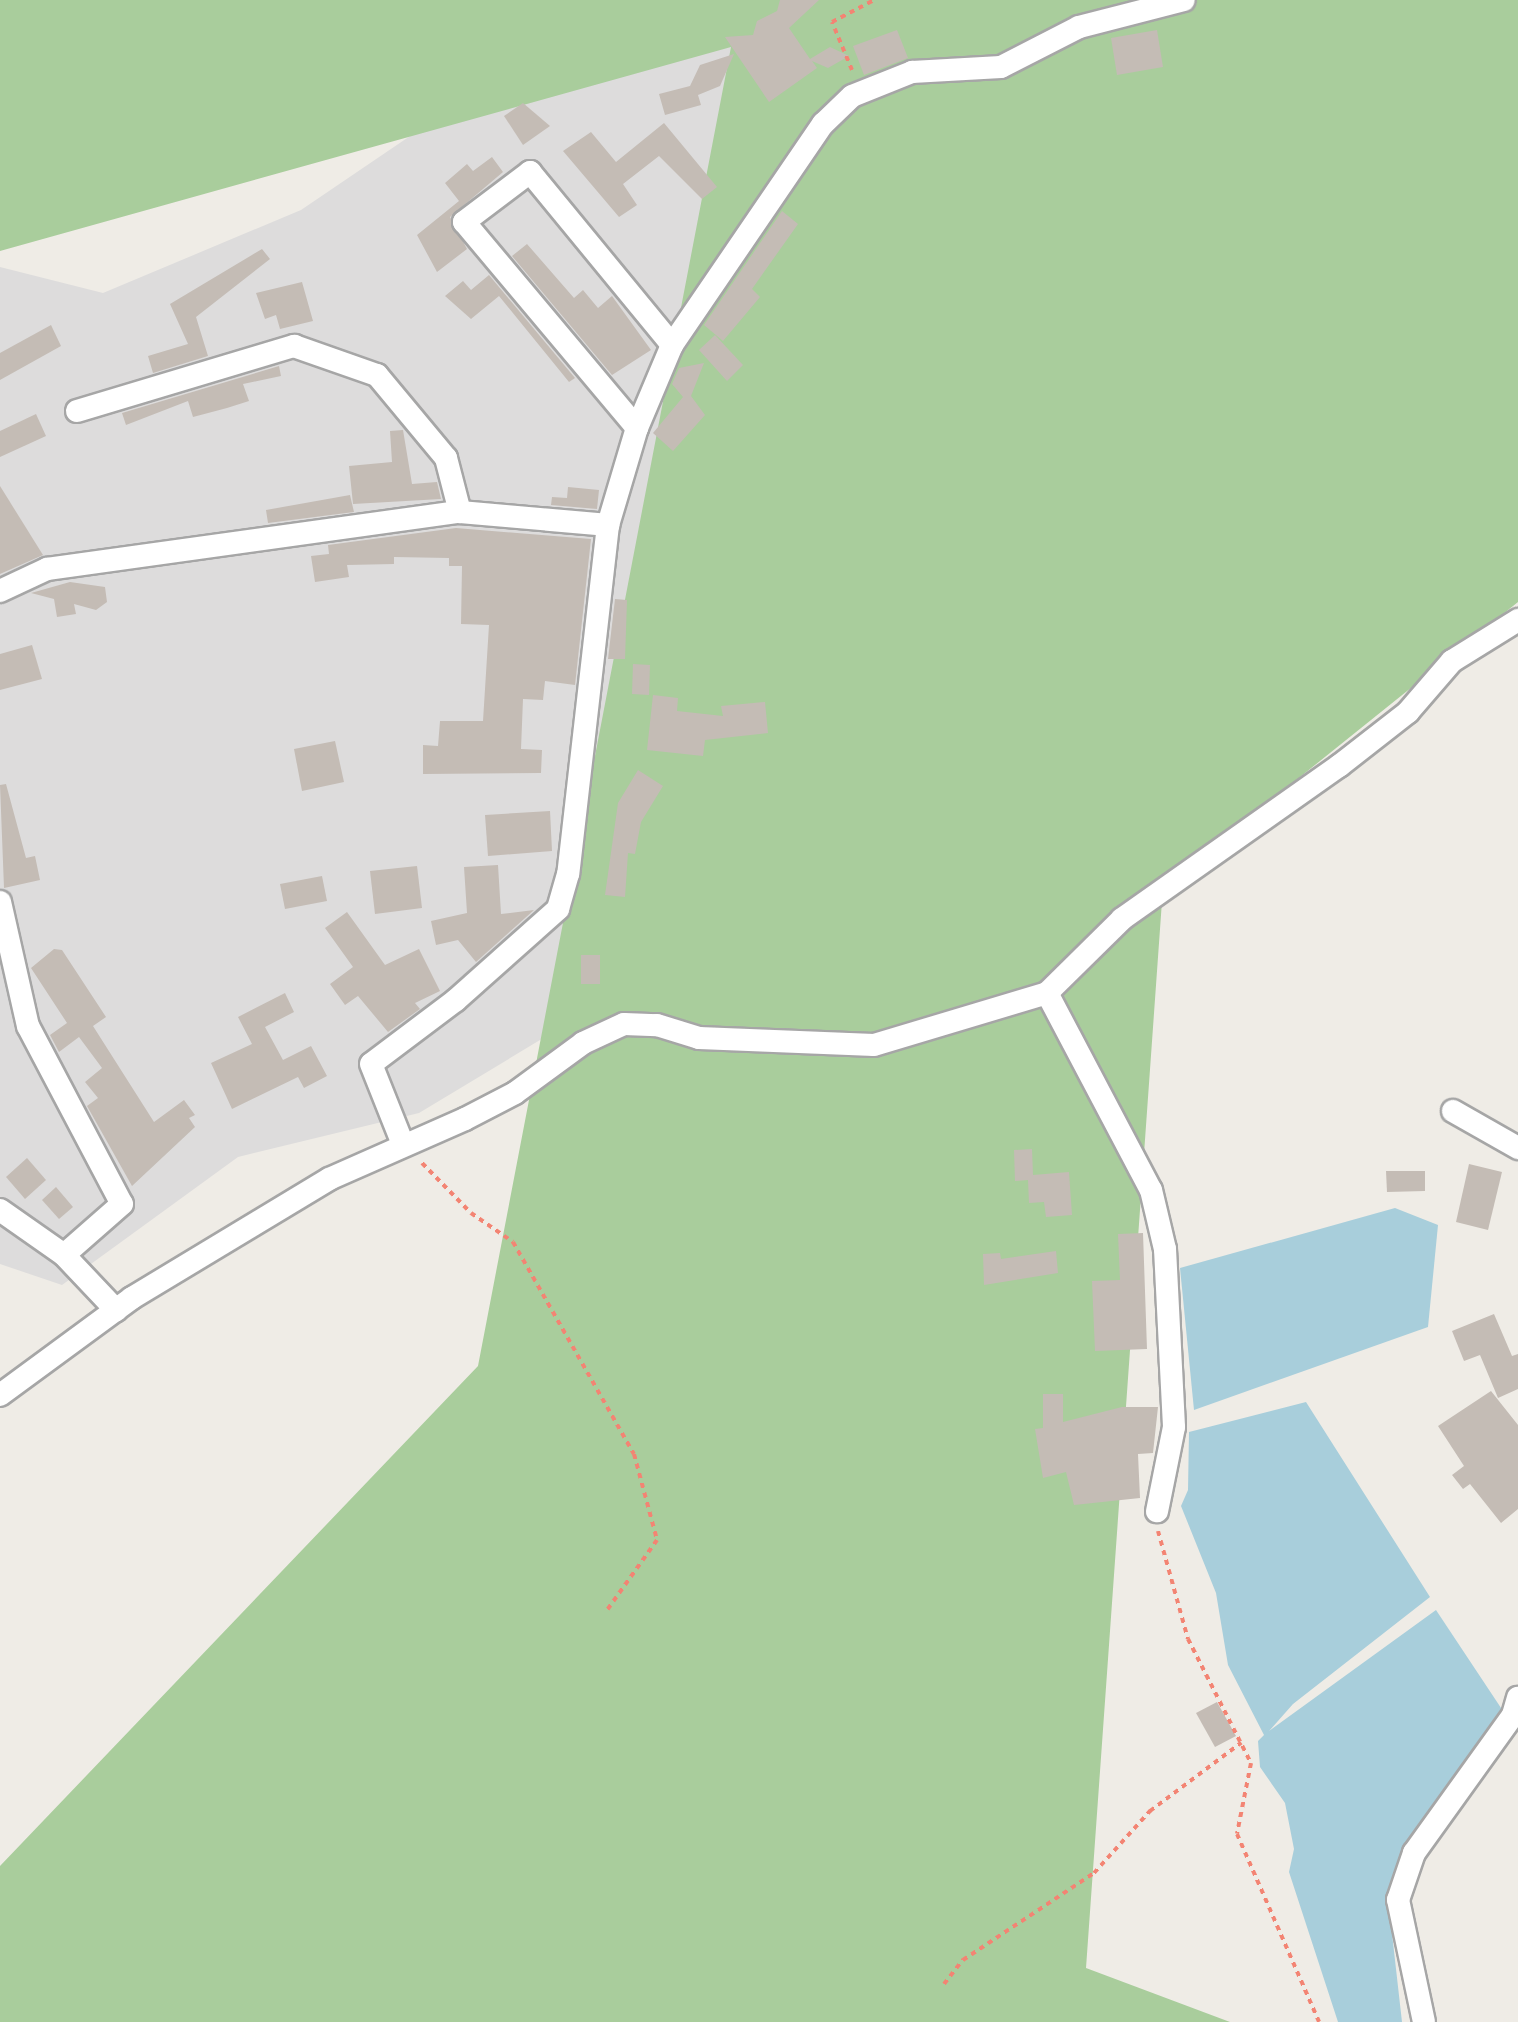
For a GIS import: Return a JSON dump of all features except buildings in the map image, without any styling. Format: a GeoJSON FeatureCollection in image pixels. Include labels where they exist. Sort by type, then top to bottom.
{"type":"FeatureCollection","features":[{"type":"Feature","properties":{"kind":"street"},"geometry":{"type":"LineString","coordinates":[[402,1142],[371,1064],[456,1000],[558,910],[568,874],[608,526],[636,428],[672,345],[824,124],[861,92],[912,72],[1001,67],[1079,26],[1184,0]]}},
{"type":"Feature","properties":{"kind":"street"},"geometry":{"type":"LineString","coordinates":[[636,428],[464,222],[530,172],[672,345]]}},
{"type":"Feature","properties":{"kind":"street"},"geometry":{"type":"LineString","coordinates":[[77,411],[294,346],[377,374],[446,458],[460,512]]}},
{"type":"Feature","properties":{"kind":"street"},"geometry":{"type":"LineString","coordinates":[[0,591],[46,569],[460,512],[608,526]]}},
{"type":"Feature","properties":{"kind":"street"},"geometry":{"type":"LineString","coordinates":[[0,1395],[116,1310],[312,1189],[402,1142],[482,1111],[583,1042],[624,1024],[657,1025],[699,1038],[874,1045],[1047,993],[1122,919],[1339,766],[1408,712],[1452,661],[1518,620]]}},
{"type":"Feature","properties":{"kind":"street"},"geometry":{"type":"LineString","coordinates":[[0,902],[28,1026],[122,1204],[64,1256]]}},
{"type":"Feature","properties":{"kind":"street"},"geometry":{"type":"LineString","coordinates":[[1047,993],[1151,1190],[1165,1249],[1174,1427],[1157,1511]]}},
{"type":"Feature","properties":{"kind":"street"},"geometry":{"type":"LineString","coordinates":[[1452,1111],[1518,1148]]}},
{"type":"Feature","properties":{"kind":"street"},"geometry":{"type":"LineString","coordinates":[[0,1210],[64,1256],[116,1310]]}},
{"type":"Feature","properties":{"kind":"street"},"geometry":{"type":"LineString","coordinates":[[1424,2022],[1398,1900],[1414,1852],[1513,1715],[1518,1698]]}},
{"type":"Feature","properties":{"kind":"path"},"geometry":{"type":"LineString","coordinates":[[861,92],[832,22],[874,0]]}},
{"type":"Feature","properties":{"kind":"path"},"geometry":{"type":"LineString","coordinates":[[402,1142],[471,1214],[513,1242],[634,1454],[657,1540],[608,1610]]}},
{"type":"Feature","properties":{"kind":"path"},"geometry":{"type":"LineString","coordinates":[[1157,1511],[1159,1549],[1188,1639],[1250,1763],[1238,1834],[1320,2022]]}},
{"type":"Feature","properties":{"kind":"path"},"geometry":{"type":"LineString","coordinates":[[944,1984],[963,1960],[1094,1873],[1150,1811],[1241,1743]]}},
{"type":"Feature","properties":{"kind":"shaded area"},"geometry":{"type":"Polygon","coordinates":[[[919,0],[623,990],[419,1113],[238,1157],[62,1285],[0,1264],[0,267],[103,293],[301,210],[528,56],[919,0]]]}},
{"type":"Feature","properties":{"kind":"green space"},"geometry":{"type":"Polygon","coordinates":[[[0,0],[1518,0],[1518,602],[1163,887],[1086,1968],[1230,2022],[0,2022],[0,1866],[478,1366],[731,47],[0,251],[0,0]]]}},
{"type":"Feature","properties":{"kind":"water"},"geometry":{"type":"Polygon","coordinates":[[[1395,1208],[1438,1225],[1428,1327],[1194,1410],[1180,1268],[1395,1208]]]}},
{"type":"Feature","properties":{"kind":"water"},"geometry":{"type":"Polygon","coordinates":[[[1306,1402],[1430,1597],[1293,1704],[1269,1731],[1436,1610],[1509,1720],[1389,1907],[1402,2022],[1338,2022],[1289,1872],[1294,1849],[1285,1803],[1260,1767],[1258,1741],[1264,1735],[1228,1665],[1216,1593],[1181,1506],[1188,1490],[1189,1432],[1306,1402]]]}}]}
